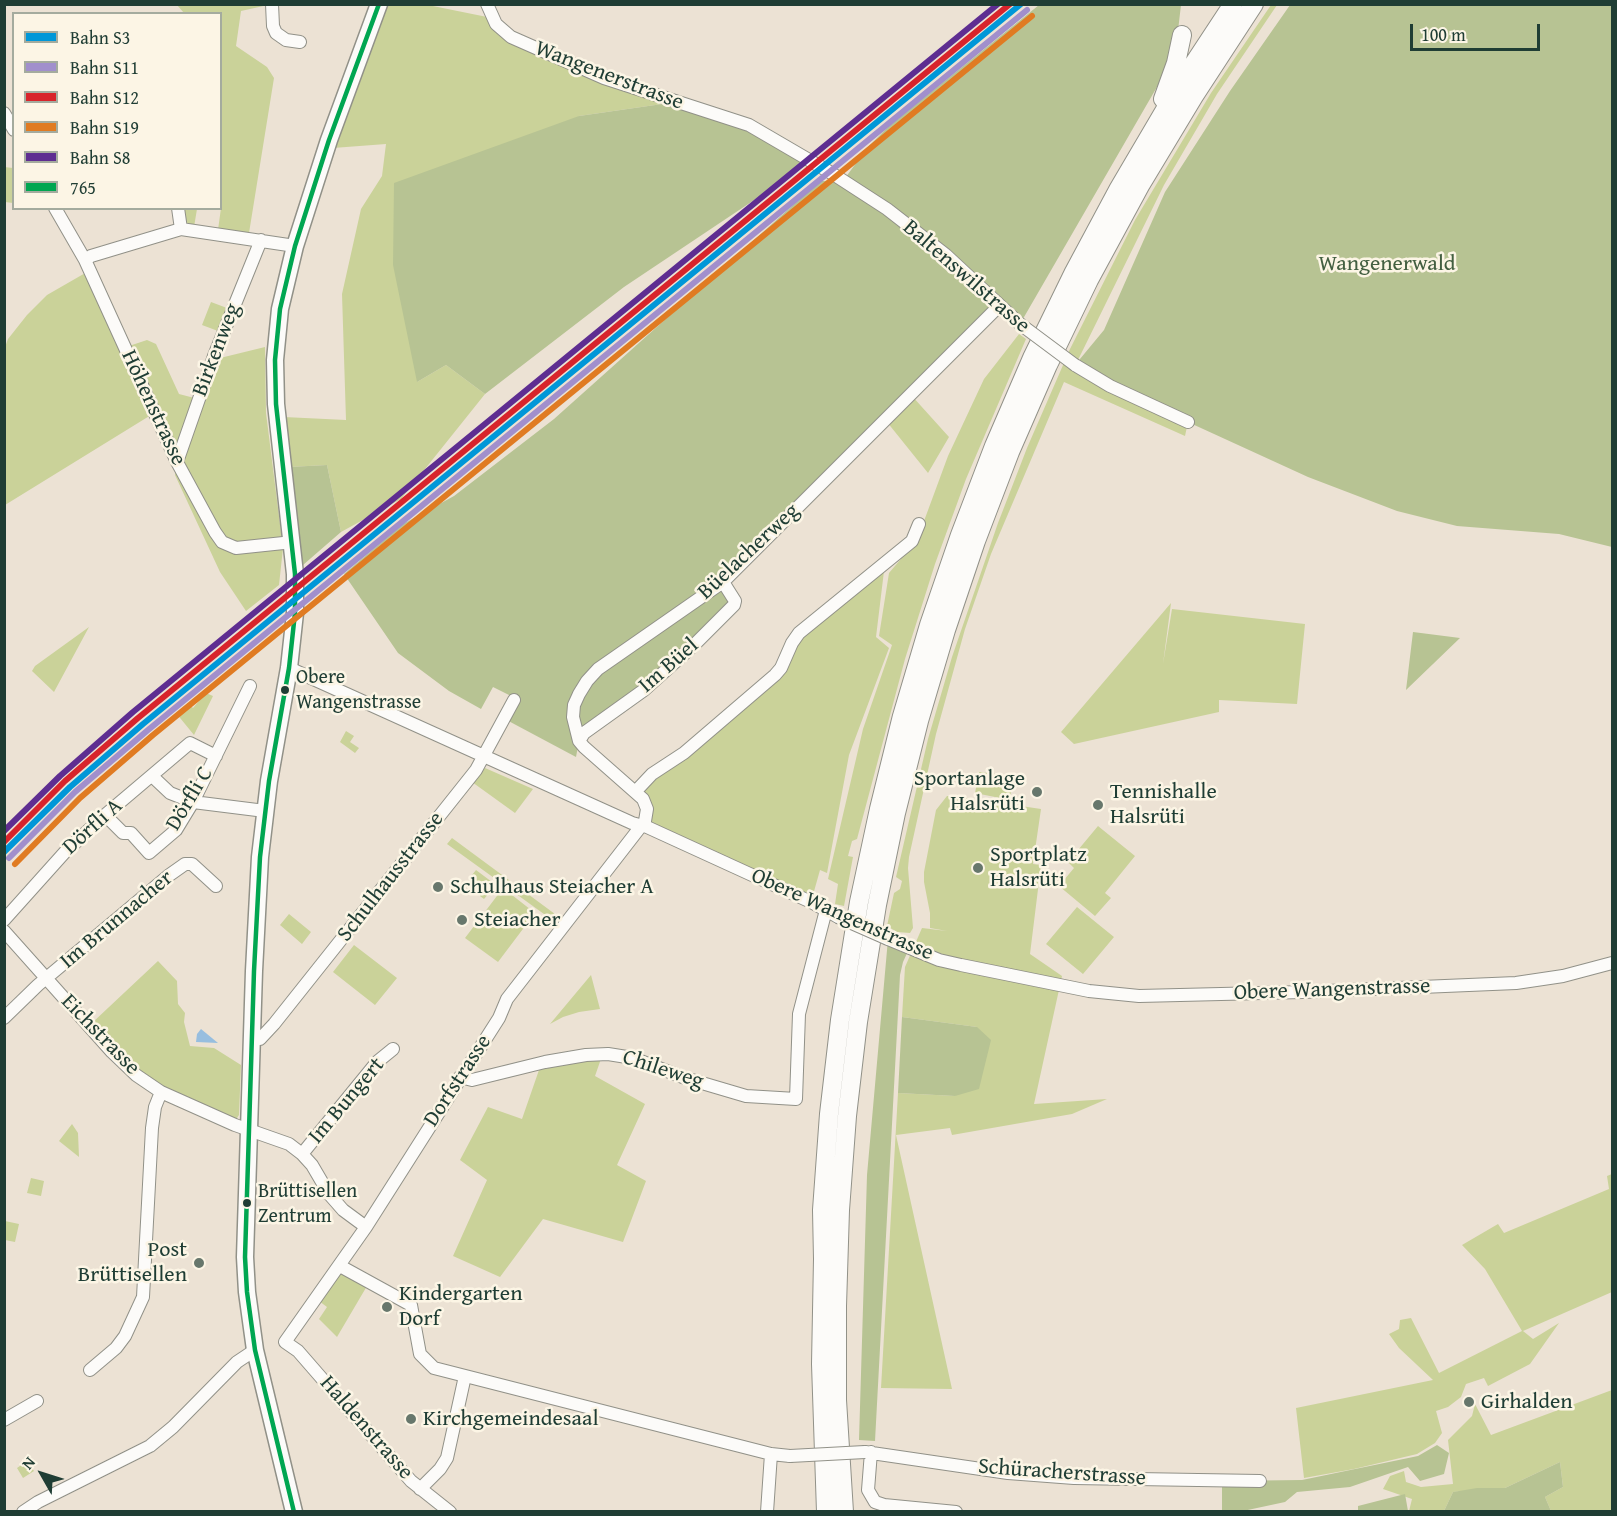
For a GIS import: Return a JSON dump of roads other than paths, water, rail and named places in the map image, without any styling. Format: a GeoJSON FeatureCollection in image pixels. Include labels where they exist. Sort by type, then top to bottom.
{"type":"FeatureCollection","features":[{"type":"Feature","properties":{"kind":"highway"},"geometry":{"type":"LineString","coordinates":[[815,1512],[813,1364],[816,1260],[834,1067],[859,902],[890,763],[925,636],[978,487],[1032,358],[1096,230],[1152,130],[1233,4]]}},
{"type":"Feature","properties":{"kind":"highway"},"geometry":{"type":"LineString","coordinates":[[844,1512],[837,1400],[837,1306],[840,1210],[847,1116],[858,1022],[877,905],[896,813],[919,721],[976,541],[1010,452],[1048,365],[1089,280],[1141,184],[1194,96],[1254,4]]}},
{"type":"Feature","properties":{"kind":"highway"},"geometry":{"type":"LineString","coordinates":[[1152,130],[1176,63],[1182,35]]}},
{"type":"Feature","properties":{"kind":"highway"},"geometry":{"type":"LineString","coordinates":[[822,1210],[821,1364],[826,1512]]}},
{"type":"Feature","properties":{"kind":"main road"},"geometry":{"type":"LineString","coordinates":[[294,1512],[255,1350],[245,1257],[260,857],[264,811],[289,668],[295,613],[293,542],[276,411],[275,372],[280,309],[295,246],[328,140],[379,4]]}},
{"type":"Feature","properties":{"kind":"street"},"geometry":{"type":"LineString","coordinates":[[272,4],[273,26],[276,33],[286,40],[300,42]]}},
{"type":"Feature","properties":{"kind":"street","name":"Wangenerstrasse"},"geometry":{"type":"LineString","coordinates":[[487,4],[496,24],[505,33],[519,41],[604,78],[749,125]]}},
{"type":"Feature","properties":{"kind":"street"},"geometry":{"type":"LineString","coordinates":[[4,112],[12,126]]}},
{"type":"Feature","properties":{"kind":"street","name":"Baltenswilstrasse"},"geometry":{"type":"LineString","coordinates":[[749,125],[887,209],[945,255],[1020,324],[1075,365],[1117,389],[1188,422]]}},
{"type":"Feature","properties":{"kind":"street","name":"Höhenstrasse"},"geometry":{"type":"LineString","coordinates":[[56,210],[85,260],[177,462],[222,542],[229,546],[243,548],[293,542]]}},
{"type":"Feature","properties":{"kind":"street"},"geometry":{"type":"LineString","coordinates":[[178,210],[182,229]]}},
{"type":"Feature","properties":{"kind":"street"},"geometry":{"type":"LineString","coordinates":[[85,260],[91,256],[182,229],[295,246]]}},
{"type":"Feature","properties":{"kind":"street","name":"Birkenweg"},"geometry":{"type":"LineString","coordinates":[[177,462],[214,356],[261,240]]}},
{"type":"Feature","properties":{"kind":"street","name":"Büelacherweg"},"geometry":{"type":"LineString","coordinates":[[579,741],[573,717],[574,705],[586,681],[598,669],[723,582],[999,306]]}},
{"type":"Feature","properties":{"kind":"street"},"geometry":{"type":"LineString","coordinates":[[636,791],[652,774],[684,753],[775,675],[800,633],[912,541],[919,524]]}},
{"type":"Feature","properties":{"kind":"street","name":"Im Büel"},"geometry":{"type":"LineString","coordinates":[[579,741],[584,733],[644,690],[734,605],[735,601],[723,582]]}},
{"type":"Feature","properties":{"kind":"street","name":"Obere Wangenstrasse"},"geometry":{"type":"LineString","coordinates":[[289,668],[669,837],[888,939],[939,960],[992,972],[1089,991],[1139,996],[1303,992],[1516,982],[1563,976],[1612,963]]}},
{"type":"Feature","properties":{"kind":"street","name":"Dörfli C"},"geometry":{"type":"LineString","coordinates":[[105,815],[123,833],[131,833],[149,853],[176,830],[193,802],[250,686]]}},
{"type":"Feature","properties":{"kind":"street","name":"Schulhausstrasse"},"geometry":{"type":"LineString","coordinates":[[252,1039],[260,1039],[274,1024],[464,785],[485,756],[514,700]]}},
{"type":"Feature","properties":{"kind":"street"},"geometry":{"type":"LineString","coordinates":[[579,741],[643,798],[647,809],[646,819],[640,826]]}},
{"type":"Feature","properties":{"kind":"street","name":"Dörfli A"},"geometry":{"type":"LineString","coordinates":[[4,920],[58,858],[190,743],[216,756]]}},
{"type":"Feature","properties":{"kind":"street"},"geometry":{"type":"LineString","coordinates":[[152,776],[170,793],[193,802],[264,811]]}},
{"type":"Feature","properties":{"kind":"street","name":"Dorfstrasse"},"geometry":{"type":"LineString","coordinates":[[285,1342],[366,1227],[499,1018],[507,999],[640,826]]}},
{"type":"Feature","properties":{"kind":"street","name":"Im Brunnacher"},"geometry":{"type":"LineString","coordinates":[[47,978],[185,864],[192,864],[216,886]]}},
{"type":"Feature","properties":{"kind":"street","name":"Chileweg"},"geometry":{"type":"LineString","coordinates":[[460,1077],[472,1080],[545,1062],[608,1054],[633,1058],[685,1078],[746,1095],[796,1099],[799,1014],[826,910]]}},
{"type":"Feature","properties":{"kind":"street","name":"Eichstrasse"},"geometry":{"type":"LineString","coordinates":[[4,931],[120,1060],[160,1092],[248,1129],[284,1141],[302,1154]]}},
{"type":"Feature","properties":{"kind":"street"},"geometry":{"type":"LineString","coordinates":[[4,1018],[47,978]]}},
{"type":"Feature","properties":{"kind":"street","name":"Im Bungert"},"geometry":{"type":"LineString","coordinates":[[302,1154],[378,1062],[393,1049]]}},
{"type":"Feature","properties":{"kind":"street"},"geometry":{"type":"LineString","coordinates":[[90,1370],[116,1348],[125,1336],[143,1297],[152,1128],[154,1107],[160,1092]]}},
{"type":"Feature","properties":{"kind":"street"},"geometry":{"type":"LineString","coordinates":[[302,1154],[312,1165],[329,1194],[343,1210],[366,1227]]}},
{"type":"Feature","properties":{"kind":"street"},"geometry":{"type":"LineString","coordinates":[[340,1266],[411,1305],[418,1346],[423,1358],[434,1368],[771,1454],[767,1512]]}},
{"type":"Feature","properties":{"kind":"street","name":"Haldenstrasse"},"geometry":{"type":"LineString","coordinates":[[285,1342],[298,1351],[420,1489],[450,1512]]}},
{"type":"Feature","properties":{"kind":"street"},"geometry":{"type":"LineString","coordinates":[[23,1512],[47,1497],[150,1446],[173,1427],[237,1362],[255,1350]]}},
{"type":"Feature","properties":{"kind":"street"},"geometry":{"type":"LineString","coordinates":[[420,1489],[440,1469],[447,1458],[465,1376]]}},
{"type":"Feature","properties":{"kind":"street"},"geometry":{"type":"LineString","coordinates":[[4,1420],[37,1401]]}},
{"type":"Feature","properties":{"kind":"street"},"geometry":{"type":"LineString","coordinates":[[868,1452],[868,1490],[875,1502],[884,1505],[956,1512]]}},
{"type":"Feature","properties":{"kind":"street","name":"Schüracherstrasse"},"geometry":{"type":"LineString","coordinates":[[771,1454],[790,1456],[868,1452],[1008,1473],[1074,1478],[1260,1481]]}},
{"type":"Feature","properties":{"kind":"water"},"geometry":{"type":"Polygon","coordinates":[[[201,1029],[218,1043],[196,1042],[197,1034],[201,1029]]]}},
{"type":"Feature","properties":{"kind":"rail line","name":"S8"},"geometry":{"type":"LineString","coordinates":[[4,831],[60,776],[133,712],[998,4]]}},
{"type":"Feature","properties":{"kind":"rail line","name":"S12"},"geometry":{"type":"LineString","coordinates":[[4,842],[65,781],[138,718],[1010,4]]}},
{"type":"Feature","properties":{"kind":"rail line","name":"S3"},"geometry":{"type":"LineString","coordinates":[[4,852],[70,787],[143,724],[1021,4]]}},
{"type":"Feature","properties":{"kind":"rail line","name":"S11"},"geometry":{"type":"LineString","coordinates":[[9,858],[75,792],[148,730],[1027,10]]}},
{"type":"Feature","properties":{"kind":"rail line","name":"S19"},"geometry":{"type":"LineString","coordinates":[[15,864],[80,798],[153,735],[1032,16]]}},
{"type":"Feature","properties":{"kind":"place","name":"Obere Wangenstrasse"},"geometry":{"type":"Point","coordinates":[285,690]}},
{"type":"Feature","properties":{"kind":"place","name":"Sportanlage Halsrüti"},"geometry":{"type":"Point","coordinates":[1037,792]}},
{"type":"Feature","properties":{"kind":"place","name":"Tennishalle Halsrüti"},"geometry":{"type":"Point","coordinates":[1098,805]}},
{"type":"Feature","properties":{"kind":"place","name":"Sportplatz Halsrüti"},"geometry":{"type":"Point","coordinates":[978,868]}},
{"type":"Feature","properties":{"kind":"place","name":"Schulhaus Steiacher A"},"geometry":{"type":"Point","coordinates":[438,887]}},
{"type":"Feature","properties":{"kind":"place","name":"Steiacher"},"geometry":{"type":"Point","coordinates":[462,920]}},
{"type":"Feature","properties":{"kind":"place","name":"Brüttisellen Zentrum"},"geometry":{"type":"Point","coordinates":[247,1203]}},
{"type":"Feature","properties":{"kind":"place","name":"Post Brüttisellen"},"geometry":{"type":"Point","coordinates":[199,1263]}},
{"type":"Feature","properties":{"kind":"place","name":"Kindergarten Dorf"},"geometry":{"type":"Point","coordinates":[387,1307]}},
{"type":"Feature","properties":{"kind":"place","name":"Girhalden"},"geometry":{"type":"Point","coordinates":[1469,1402]}},
{"type":"Feature","properties":{"kind":"place","name":"Kirchgemeindesaal"},"geometry":{"type":"Point","coordinates":[411,1419]}},
{"type":"Feature","properties":{"kind":"park label","name":"Wangenerwald"},"geometry":{"type":"Point","coordinates":[1387,264]}}]}
